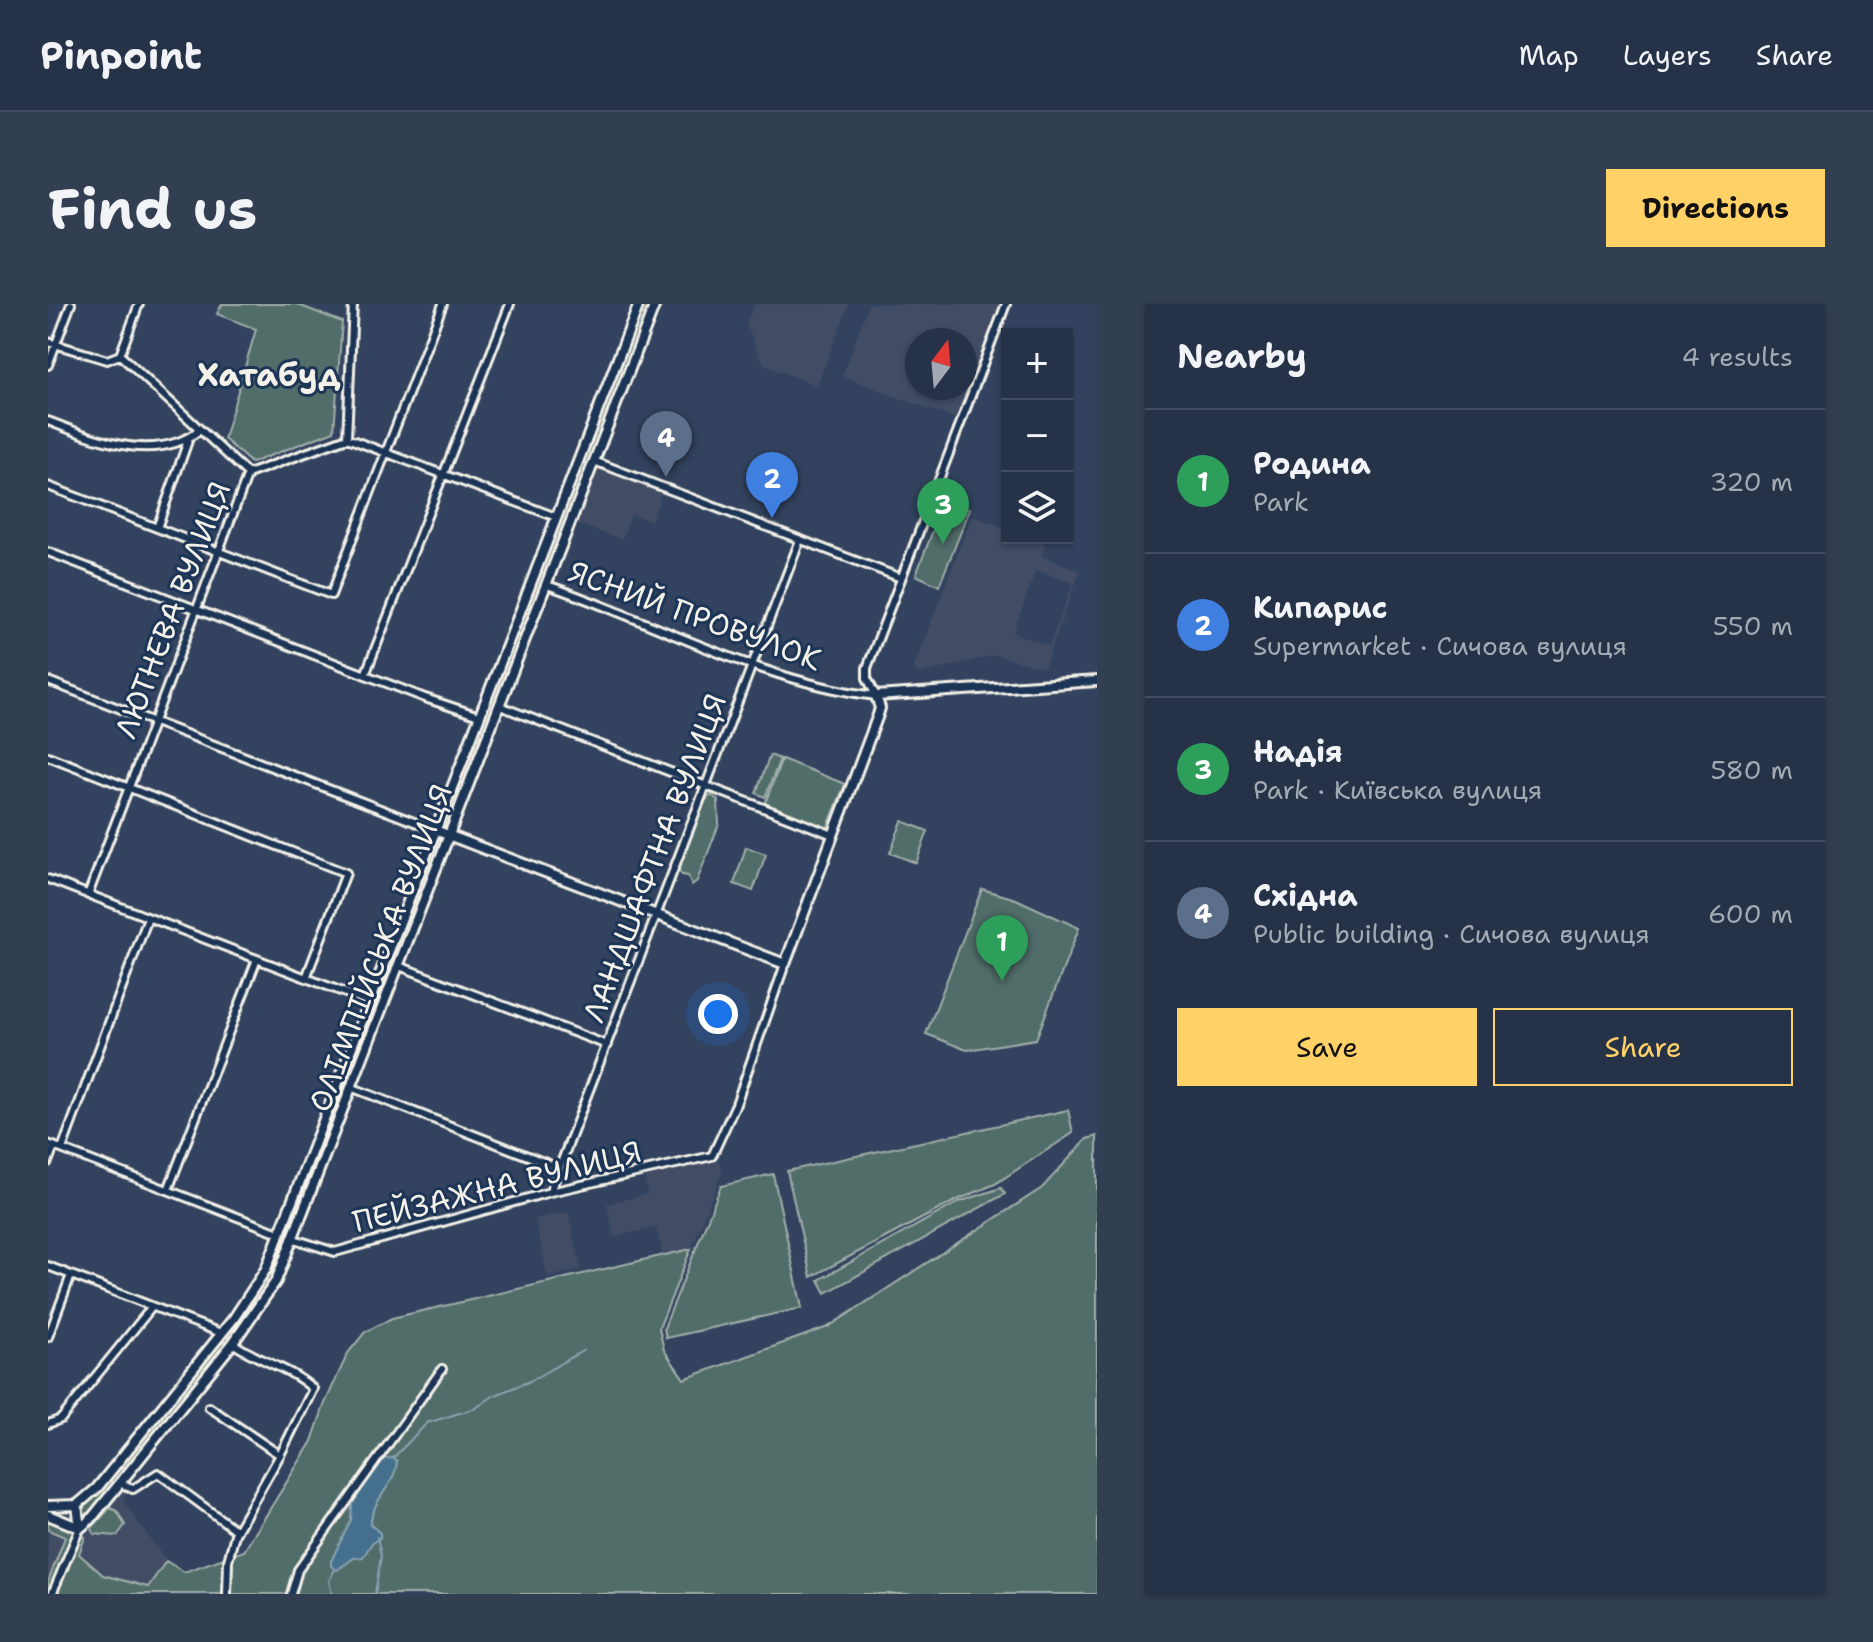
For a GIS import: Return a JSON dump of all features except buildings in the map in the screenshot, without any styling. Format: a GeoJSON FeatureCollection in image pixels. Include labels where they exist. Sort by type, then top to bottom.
{"type":"FeatureCollection","features":[{"type":"Feature","properties":{"kind":"main road","name":"ОЛІМПІЙСЬКА ВУЛИЦЯ"},"geometry":{"type":"LineString","coordinates":[[77,1505],[97,1488],[261,1278],[639,304]]}},
{"type":"Feature","properties":{"kind":"main road","name":"ОЛІМПІЙСЬКА ВУЛИЦЯ"},"geometry":{"type":"LineString","coordinates":[[80,1528],[120,1483],[268,1296],[294,1239],[353,1088],[655,304]]}},
{"type":"Feature","properties":{"kind":"main road"},"geometry":{"type":"LineString","coordinates":[[556,517],[571,524]]}},
{"type":"Feature","properties":{"kind":"main road"},"geometry":{"type":"LineString","coordinates":[[435,830],[785,964],[878,715],[880,708],[876,696],[1097,681]]}},
{"type":"Feature","properties":{"kind":"main road"},"geometry":{"type":"LineString","coordinates":[[279,1233],[294,1239]]}},
{"type":"Feature","properties":{"kind":"main road"},"geometry":{"type":"LineString","coordinates":[[221,1333],[233,1343]]}},
{"type":"Feature","properties":{"kind":"main road"},"geometry":{"type":"LineString","coordinates":[[97,1488],[108,1497]]}},
{"type":"Feature","properties":{"kind":"main road"},"geometry":{"type":"LineString","coordinates":[[48,1506],[77,1505],[80,1528],[48,1515]]}},
{"type":"Feature","properties":{"kind":"street"},"geometry":{"type":"LineString","coordinates":[[48,365],[52,343],[71,304]]}},
{"type":"Feature","properties":{"kind":"street"},"geometry":{"type":"LineString","coordinates":[[52,343],[107,360],[120,355],[139,304]]}},
{"type":"Feature","properties":{"kind":"street"},"geometry":{"type":"LineString","coordinates":[[353,304],[347,438],[556,517]]}},
{"type":"Feature","properties":{"kind":"street"},"geometry":{"type":"LineString","coordinates":[[48,486],[331,595],[443,304]]}},
{"type":"Feature","properties":{"kind":"street"},"geometry":{"type":"LineString","coordinates":[[365,675],[510,304]]}},
{"type":"Feature","properties":{"kind":"street"},"geometry":{"type":"LineString","coordinates":[[876,696],[867,678],[867,668],[1006,304]]}},
{"type":"Feature","properties":{"kind":"street"},"geometry":{"type":"LineString","coordinates":[[120,355],[248,474]]}},
{"type":"Feature","properties":{"kind":"street"},"geometry":{"type":"LineString","coordinates":[[48,421],[109,444],[132,448],[158,446],[189,438],[200,430]]}},
{"type":"Feature","properties":{"kind":"street"},"geometry":{"type":"LineString","coordinates":[[157,528],[189,438]]}},
{"type":"Feature","properties":{"kind":"street","name":"ЛЮТНЕВА ВУЛИЦЯ"},"geometry":{"type":"LineString","coordinates":[[88,895],[248,474],[347,438]]}},
{"type":"Feature","properties":{"kind":"street"},"geometry":{"type":"LineString","coordinates":[[594,461],[901,578]]}},
{"type":"Feature","properties":{"kind":"street","name":"ЛАНДШАФТНА ВУЛИЦЯ"},"geometry":{"type":"LineString","coordinates":[[550,1192],[800,540]]}},
{"type":"Feature","properties":{"kind":"street"},"geometry":{"type":"LineString","coordinates":[[48,552],[479,716]]}},
{"type":"Feature","properties":{"kind":"street","name":"ЯСНИЙ ПРОВУЛОК"},"geometry":{"type":"LineString","coordinates":[[547,585],[753,665],[813,684],[876,696]]}},
{"type":"Feature","properties":{"kind":"street"},"geometry":{"type":"LineString","coordinates":[[48,681],[435,830]]}},
{"type":"Feature","properties":{"kind":"street"},"geometry":{"type":"LineString","coordinates":[[500,706],[833,835]]}},
{"type":"Feature","properties":{"kind":"street"},"geometry":{"type":"LineString","coordinates":[[48,756],[346,873],[306,978]]}},
{"type":"Feature","properties":{"kind":"street"},"geometry":{"type":"LineString","coordinates":[[48,879],[369,1002]]}},
{"type":"Feature","properties":{"kind":"street"},"geometry":{"type":"LineString","coordinates":[[48,1162],[148,918]]}},
{"type":"Feature","properties":{"kind":"street"},"geometry":{"type":"LineString","coordinates":[[168,1190],[257,959]]}},
{"type":"Feature","properties":{"kind":"street","name":"ПЕЙЗАЖНА ВУЛИЦЯ"},"geometry":{"type":"LineString","coordinates":[[294,1239],[335,1252],[550,1192],[712,1156],[736,1104],[785,964]]}},
{"type":"Feature","properties":{"kind":"street"},"geometry":{"type":"LineString","coordinates":[[399,966],[607,1045]]}},
{"type":"Feature","properties":{"kind":"street"},"geometry":{"type":"LineString","coordinates":[[353,1088],[559,1168]]}},
{"type":"Feature","properties":{"kind":"street"},"geometry":{"type":"LineString","coordinates":[[55,1147],[279,1233]]}},
{"type":"Feature","properties":{"kind":"street"},"geometry":{"type":"LineString","coordinates":[[48,1266],[221,1333]]}},
{"type":"Feature","properties":{"kind":"street"},"geometry":{"type":"LineString","coordinates":[[48,1337],[71,1275]]}},
{"type":"Feature","properties":{"kind":"street"},"geometry":{"type":"LineString","coordinates":[[48,1424],[61,1419],[152,1307]]}},
{"type":"Feature","properties":{"kind":"street"},"geometry":{"type":"LineString","coordinates":[[227,1594],[228,1561],[237,1531],[313,1389],[233,1343]]}},
{"type":"Feature","properties":{"kind":"street"},"geometry":{"type":"LineString","coordinates":[[291,1594],[298,1570],[442,1369]]}},
{"type":"Feature","properties":{"kind":"street"},"geometry":{"type":"LineString","coordinates":[[209,1407],[280,1455]]}},
{"type":"Feature","properties":{"kind":"street"},"geometry":{"type":"LineString","coordinates":[[120,1483],[133,1489],[158,1473],[237,1531]]}},
{"type":"Feature","properties":{"kind":"street"},"geometry":{"type":"LineString","coordinates":[[52,1594],[80,1528]]}},
{"type":"Feature","properties":{"kind":"shaded area"},"geometry":{"type":"Polygon","coordinates":[[[754,304],[849,304],[817,385],[764,365],[746,324],[754,304]]]}},
{"type":"Feature","properties":{"kind":"shaded area"},"geometry":{"type":"Polygon","coordinates":[[[869,304],[1002,304],[977,370],[977,328],[905,328],[905,400],[842,376],[869,304]]]}},
{"type":"Feature","properties":{"kind":"shaded area"},"geometry":{"type":"Polygon","coordinates":[[[905,400],[966,400],[958,420],[905,400]]]}},
{"type":"Feature","properties":{"kind":"shaded area"},"geometry":{"type":"Polygon","coordinates":[[[598,466],[662,492],[651,521],[631,514],[622,539],[576,524],[598,466]]]}},
{"type":"Feature","properties":{"kind":"shaded area"},"geometry":{"type":"Polygon","coordinates":[[[972,516],[1001,527],[1001,544],[1046,544],[1042,556],[1080,571],[1044,668],[995,655],[919,674],[914,667],[972,516]],[[1036,570],[1013,633],[1049,646],[1073,583],[1036,570]]]}},
{"type":"Feature","properties":{"kind":"shaded area"},"geometry":{"type":"Polygon","coordinates":[[[720,1161],[722,1172],[691,1249],[663,1256],[656,1227],[614,1237],[607,1204],[648,1194],[644,1176],[720,1161]]]}},
{"type":"Feature","properties":{"kind":"shaded area"},"geometry":{"type":"Polygon","coordinates":[[[568,1212],[581,1269],[548,1277],[535,1219],[568,1212]]]}},
{"type":"Feature","properties":{"kind":"shaded area"},"geometry":{"type":"Polygon","coordinates":[[[393,1458],[397,1461],[396,1469],[372,1514],[370,1524],[380,1533],[380,1538],[372,1543],[363,1557],[354,1558],[337,1570],[331,1566],[331,1561],[351,1520],[352,1503],[380,1459],[393,1458]]]}},
{"type":"Feature","properties":{"kind":"shaded area"},"geometry":{"type":"Polygon","coordinates":[[[128,1484],[123,1501],[166,1561],[149,1587],[103,1575],[79,1554],[85,1537],[128,1484]]]}},
{"type":"Feature","properties":{"kind":"shaded area"},"geometry":{"type":"Polygon","coordinates":[[[48,1530],[65,1536],[48,1582],[48,1530]]]}},
{"type":"Feature","properties":{"kind":"green space"},"geometry":{"type":"Polygon","coordinates":[[[222,304],[296,304],[342,322],[334,431],[251,463],[224,439],[256,329],[217,314],[222,304]]]}},
{"type":"Feature","properties":{"kind":"green space"},"geometry":{"type":"Polygon","coordinates":[[[638,304],[655,304],[268,1296],[80,1528],[85,1537],[79,1554],[103,1575],[148,1587],[166,1561],[184,1572],[244,1551],[312,1441],[348,1353],[365,1332],[392,1318],[691,1249],[659,1328],[664,1350],[684,1379],[828,1327],[1042,1188],[1087,1139],[1097,1136],[1097,1594],[48,1594],[48,1582],[65,1537],[48,1530],[48,1515],[79,1528],[77,1505],[84,1501],[256,1287],[638,304]]]}},
{"type":"Feature","properties":{"kind":"green space"},"geometry":{"type":"Polygon","coordinates":[[[948,498],[970,509],[939,586],[916,575],[948,498]]]}},
{"type":"Feature","properties":{"kind":"green space"},"geometry":{"type":"Polygon","coordinates":[[[770,755],[780,759],[765,797],[756,793],[770,755]]]}},
{"type":"Feature","properties":{"kind":"green space"},"geometry":{"type":"Polygon","coordinates":[[[782,759],[845,784],[826,831],[764,806],[782,759]]]}},
{"type":"Feature","properties":{"kind":"green space"},"geometry":{"type":"Polygon","coordinates":[[[711,795],[718,800],[719,824],[697,881],[692,885],[688,876],[678,870],[705,801],[711,795]]]}},
{"type":"Feature","properties":{"kind":"green space"},"geometry":{"type":"Polygon","coordinates":[[[902,821],[928,831],[916,863],[890,853],[902,821]]]}},
{"type":"Feature","properties":{"kind":"green space"},"geometry":{"type":"Polygon","coordinates":[[[746,847],[766,854],[753,891],[734,884],[746,847]]]}},
{"type":"Feature","properties":{"kind":"green space"},"geometry":{"type":"Polygon","coordinates":[[[982,889],[1016,899],[1079,928],[1036,1039],[967,1050],[926,1034],[982,889]]]}},
{"type":"Feature","properties":{"kind":"green space"},"geometry":{"type":"Polygon","coordinates":[[[1068,1110],[1073,1133],[995,1184],[955,1201],[811,1277],[787,1171],[1068,1110]]]}},
{"type":"Feature","properties":{"kind":"green space"},"geometry":{"type":"Polygon","coordinates":[[[773,1174],[802,1308],[666,1338],[664,1328],[721,1186],[773,1174]]]}},
{"type":"Feature","properties":{"kind":"green space"},"geometry":{"type":"Polygon","coordinates":[[[1001,1188],[1005,1194],[826,1293],[819,1280],[959,1202],[1001,1188]]]}},
{"type":"Feature","properties":{"kind":"green space"},"geometry":{"type":"Polygon","coordinates":[[[110,1508],[117,1511],[125,1525],[117,1536],[94,1534],[92,1528],[110,1508]]]}},
{"type":"Feature","properties":{"kind":"waterway"},"geometry":{"type":"LineString","coordinates":[[393,1458],[427,1423],[476,1408],[493,1396],[530,1381],[584,1350]]}},
{"type":"Feature","properties":{"kind":"waterway"},"geometry":{"type":"LineString","coordinates":[[375,1594],[381,1556],[377,1537]]}},
{"type":"Feature","properties":{"kind":"waterway"},"geometry":{"type":"LineString","coordinates":[[332,1594],[329,1581],[335,1569]]}},
{"type":"Feature","properties":{"kind":"place","name":"Східна"},"geometry":{"type":"Point","coordinates":[666,477]}},
{"type":"Feature","properties":{"kind":"place","name":"Кипарис"},"geometry":{"type":"Point","coordinates":[772,518]}},
{"type":"Feature","properties":{"kind":"place","name":"Надія"},"geometry":{"type":"Point","coordinates":[943,544]}},
{"type":"Feature","properties":{"kind":"place","name":"Родина"},"geometry":{"type":"Point","coordinates":[1002,981]}},
{"type":"Feature","properties":{"kind":"district","name":"Хатабуд"},"geometry":{"type":"Point","coordinates":[269,375]}}]}
